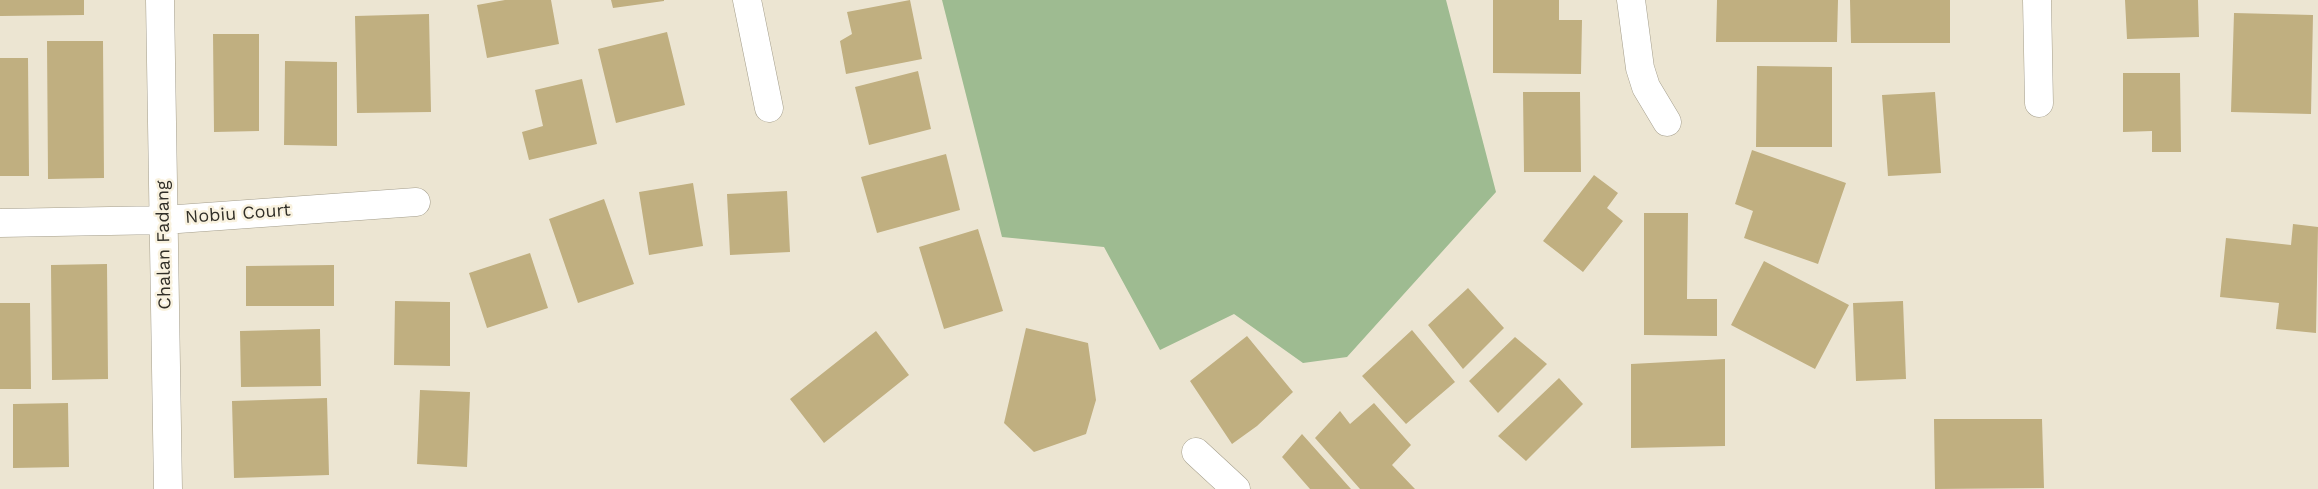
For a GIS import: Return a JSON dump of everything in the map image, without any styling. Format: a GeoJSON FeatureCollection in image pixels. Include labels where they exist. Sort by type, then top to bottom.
{"type":"FeatureCollection","features":[{"type":"Feature","properties":{"kind":"street","name":"Chalan Fadang"},"geometry":{"type":"LineString","coordinates":[[160,0],[168,489]]}},
{"type":"Feature","properties":{"kind":"street"},"geometry":{"type":"LineString","coordinates":[[748,0],[769,108]]}},
{"type":"Feature","properties":{"kind":"street"},"geometry":{"type":"LineString","coordinates":[[1631,0],[1640,68],[1646,87],[1667,122]]}},
{"type":"Feature","properties":{"kind":"street"},"geometry":{"type":"LineString","coordinates":[[2037,0],[2039,104]]}},
{"type":"Feature","properties":{"kind":"street","name":"Nobiu Court"},"geometry":{"type":"LineString","coordinates":[[0,223],[164,220],[416,202]]}},
{"type":"Feature","properties":{"kind":"street"},"geometry":{"type":"LineString","coordinates":[[1196,452],[1236,489]]}},
{"type":"Feature","properties":{"kind":"green space"},"geometry":{"type":"Polygon","coordinates":[[[942,0],[1446,0],[1496,192],[1347,357],[1303,363],[1234,314],[1160,350],[1104,247],[1002,237],[942,0]]]}},
{"type":"Feature","properties":{"kind":"building"},"geometry":{"type":"Polygon","coordinates":[[[0,0],[84,0],[84,15],[0,16],[0,0]]]}},
{"type":"Feature","properties":{"kind":"building"},"geometry":{"type":"Polygon","coordinates":[[[505,0],[551,0],[559,44],[487,58],[477,5],[505,0]]]}},
{"type":"Feature","properties":{"kind":"building"},"geometry":{"type":"Polygon","coordinates":[[[611,0],[664,0],[664,1],[613,8],[611,0]]]}},
{"type":"Feature","properties":{"kind":"building"},"geometry":{"type":"Polygon","coordinates":[[[910,0],[922,59],[846,74],[840,41],[852,34],[847,12],[910,0]]]}},
{"type":"Feature","properties":{"kind":"building"},"geometry":{"type":"Polygon","coordinates":[[[1493,0],[1559,0],[1559,20],[1582,20],[1581,74],[1493,73],[1493,0]]]}},
{"type":"Feature","properties":{"kind":"building"},"geometry":{"type":"Polygon","coordinates":[[[1717,0],[1838,0],[1837,42],[1716,42],[1717,0]]]}},
{"type":"Feature","properties":{"kind":"building"},"geometry":{"type":"Polygon","coordinates":[[[1850,0],[1950,0],[1950,43],[1851,43],[1850,0]]]}},
{"type":"Feature","properties":{"kind":"building"},"geometry":{"type":"Polygon","coordinates":[[[2125,0],[2198,0],[2199,37],[2127,39],[2125,0]]]}},
{"type":"Feature","properties":{"kind":"building"},"geometry":{"type":"Polygon","coordinates":[[[2234,13],[2313,15],[2311,114],[2231,112],[2234,13]]]}},
{"type":"Feature","properties":{"kind":"building"},"geometry":{"type":"Polygon","coordinates":[[[429,14],[431,112],[357,113],[355,16],[429,14]]]}},
{"type":"Feature","properties":{"kind":"building"},"geometry":{"type":"Polygon","coordinates":[[[667,32],[685,105],[616,123],[598,49],[667,32]]]}},
{"type":"Feature","properties":{"kind":"building"},"geometry":{"type":"Polygon","coordinates":[[[213,34],[259,34],[259,131],[214,132],[213,34]]]}},
{"type":"Feature","properties":{"kind":"building"},"geometry":{"type":"Polygon","coordinates":[[[47,41],[103,41],[104,178],[48,179],[47,41]]]}},
{"type":"Feature","properties":{"kind":"building"},"geometry":{"type":"Polygon","coordinates":[[[0,58],[28,58],[29,176],[0,176],[0,58]]]}},
{"type":"Feature","properties":{"kind":"building"},"geometry":{"type":"Polygon","coordinates":[[[285,61],[337,62],[337,146],[284,145],[285,61]]]}},
{"type":"Feature","properties":{"kind":"building"},"geometry":{"type":"Polygon","coordinates":[[[1757,66],[1832,67],[1832,147],[1756,147],[1757,66]]]}},
{"type":"Feature","properties":{"kind":"building"},"geometry":{"type":"Polygon","coordinates":[[[918,71],[931,129],[869,145],[855,87],[918,71]]]}},
{"type":"Feature","properties":{"kind":"building"},"geometry":{"type":"Polygon","coordinates":[[[2123,73],[2180,73],[2181,152],[2152,152],[2152,131],[2123,132],[2123,73]]]}},
{"type":"Feature","properties":{"kind":"building"},"geometry":{"type":"Polygon","coordinates":[[[582,79],[597,144],[529,160],[522,132],[543,126],[535,90],[582,79]]]}},
{"type":"Feature","properties":{"kind":"building"},"geometry":{"type":"Polygon","coordinates":[[[1523,92],[1580,92],[1581,172],[1524,172],[1523,92]]]}},
{"type":"Feature","properties":{"kind":"building"},"geometry":{"type":"Polygon","coordinates":[[[1935,92],[1941,173],[1888,176],[1882,95],[1935,92]]]}},
{"type":"Feature","properties":{"kind":"building"},"geometry":{"type":"Polygon","coordinates":[[[1752,150],[1846,183],[1818,264],[1744,238],[1753,211],[1735,204],[1752,150]]]}},
{"type":"Feature","properties":{"kind":"building"},"geometry":{"type":"Polygon","coordinates":[[[946,154],[960,210],[877,233],[861,177],[946,154]]]}},
{"type":"Feature","properties":{"kind":"building"},"geometry":{"type":"Polygon","coordinates":[[[1594,175],[1618,193],[1607,208],[1623,221],[1583,272],[1543,241],[1594,175]]]}},
{"type":"Feature","properties":{"kind":"building"},"geometry":{"type":"Polygon","coordinates":[[[693,183],[703,246],[649,255],[639,192],[693,183]]]}},
{"type":"Feature","properties":{"kind":"building"},"geometry":{"type":"Polygon","coordinates":[[[787,191],[790,252],[730,255],[727,194],[787,191]]]}},
{"type":"Feature","properties":{"kind":"building"},"geometry":{"type":"Polygon","coordinates":[[[604,199],[634,284],[578,303],[549,219],[604,199]]]}},
{"type":"Feature","properties":{"kind":"building"},"geometry":{"type":"Polygon","coordinates":[[[1644,213],[1688,213],[1687,299],[1717,299],[1717,336],[1644,335],[1644,213]]]}},
{"type":"Feature","properties":{"kind":"building"},"geometry":{"type":"Polygon","coordinates":[[[2293,224],[2318,227],[2316,333],[2276,329],[2279,303],[2220,297],[2226,238],[2291,245],[2293,224]]]}},
{"type":"Feature","properties":{"kind":"building"},"geometry":{"type":"Polygon","coordinates":[[[978,229],[1003,311],[944,329],[919,247],[978,229]]]}},
{"type":"Feature","properties":{"kind":"building"},"geometry":{"type":"Polygon","coordinates":[[[530,253],[548,308],[487,328],[469,273],[530,253]]]}},
{"type":"Feature","properties":{"kind":"building"},"geometry":{"type":"Polygon","coordinates":[[[1764,261],[1849,305],[1815,369],[1731,325],[1764,261]]]}},
{"type":"Feature","properties":{"kind":"building"},"geometry":{"type":"Polygon","coordinates":[[[107,264],[108,379],[52,380],[51,265],[107,264]]]}},
{"type":"Feature","properties":{"kind":"building"},"geometry":{"type":"Polygon","coordinates":[[[334,265],[334,306],[246,306],[246,266],[334,265]]]}},
{"type":"Feature","properties":{"kind":"building"},"geometry":{"type":"Polygon","coordinates":[[[1468,288],[1504,328],[1463,369],[1428,325],[1468,288]]]}},
{"type":"Feature","properties":{"kind":"building"},"geometry":{"type":"Polygon","coordinates":[[[395,301],[450,302],[450,366],[394,365],[395,301]]]}},
{"type":"Feature","properties":{"kind":"building"},"geometry":{"type":"Polygon","coordinates":[[[1903,301],[1906,379],[1856,381],[1853,303],[1903,301]]]}},
{"type":"Feature","properties":{"kind":"building"},"geometry":{"type":"Polygon","coordinates":[[[0,303],[30,303],[31,389],[0,389],[0,303]]]}},
{"type":"Feature","properties":{"kind":"building"},"geometry":{"type":"Polygon","coordinates":[[[1026,328],[1088,343],[1096,400],[1086,434],[1034,452],[1004,423],[1026,328]]]}},
{"type":"Feature","properties":{"kind":"building"},"geometry":{"type":"Polygon","coordinates":[[[320,329],[321,386],[241,387],[240,331],[320,329]]]}},
{"type":"Feature","properties":{"kind":"building"},"geometry":{"type":"Polygon","coordinates":[[[1412,330],[1455,382],[1406,424],[1362,376],[1412,330]]]}},
{"type":"Feature","properties":{"kind":"building"},"geometry":{"type":"Polygon","coordinates":[[[876,331],[909,375],[824,443],[790,399],[876,331]]]}},
{"type":"Feature","properties":{"kind":"building"},"geometry":{"type":"Polygon","coordinates":[[[1247,336],[1293,392],[1257,426],[1232,444],[1190,381],[1247,336]]]}},
{"type":"Feature","properties":{"kind":"building"},"geometry":{"type":"Polygon","coordinates":[[[1515,337],[1547,364],[1498,413],[1469,381],[1515,337]]]}},
{"type":"Feature","properties":{"kind":"building"},"geometry":{"type":"Polygon","coordinates":[[[1725,359],[1725,446],[1631,448],[1631,364],[1725,359]]]}},
{"type":"Feature","properties":{"kind":"building"},"geometry":{"type":"Polygon","coordinates":[[[1559,378],[1583,404],[1526,461],[1498,436],[1559,378]]]}},
{"type":"Feature","properties":{"kind":"building"},"geometry":{"type":"Polygon","coordinates":[[[420,390],[470,392],[467,467],[417,464],[420,390]]]}},
{"type":"Feature","properties":{"kind":"building"},"geometry":{"type":"Polygon","coordinates":[[[327,398],[329,475],[234,478],[232,401],[327,398]]]}},
{"type":"Feature","properties":{"kind":"building"},"geometry":{"type":"Polygon","coordinates":[[[68,403],[69,467],[13,468],[13,404],[68,403]]]}},
{"type":"Feature","properties":{"kind":"building"},"geometry":{"type":"Polygon","coordinates":[[[1374,403],[1411,445],[1392,465],[1415,489],[1360,489],[1315,438],[1340,411],[1350,424],[1374,403]]]}},
{"type":"Feature","properties":{"kind":"building"},"geometry":{"type":"Polygon","coordinates":[[[1934,419],[2042,419],[2044,488],[1935,489],[1934,419]]]}},
{"type":"Feature","properties":{"kind":"building"},"geometry":{"type":"Polygon","coordinates":[[[1302,434],[1351,489],[1310,489],[1282,457],[1302,434]]]}}]}
